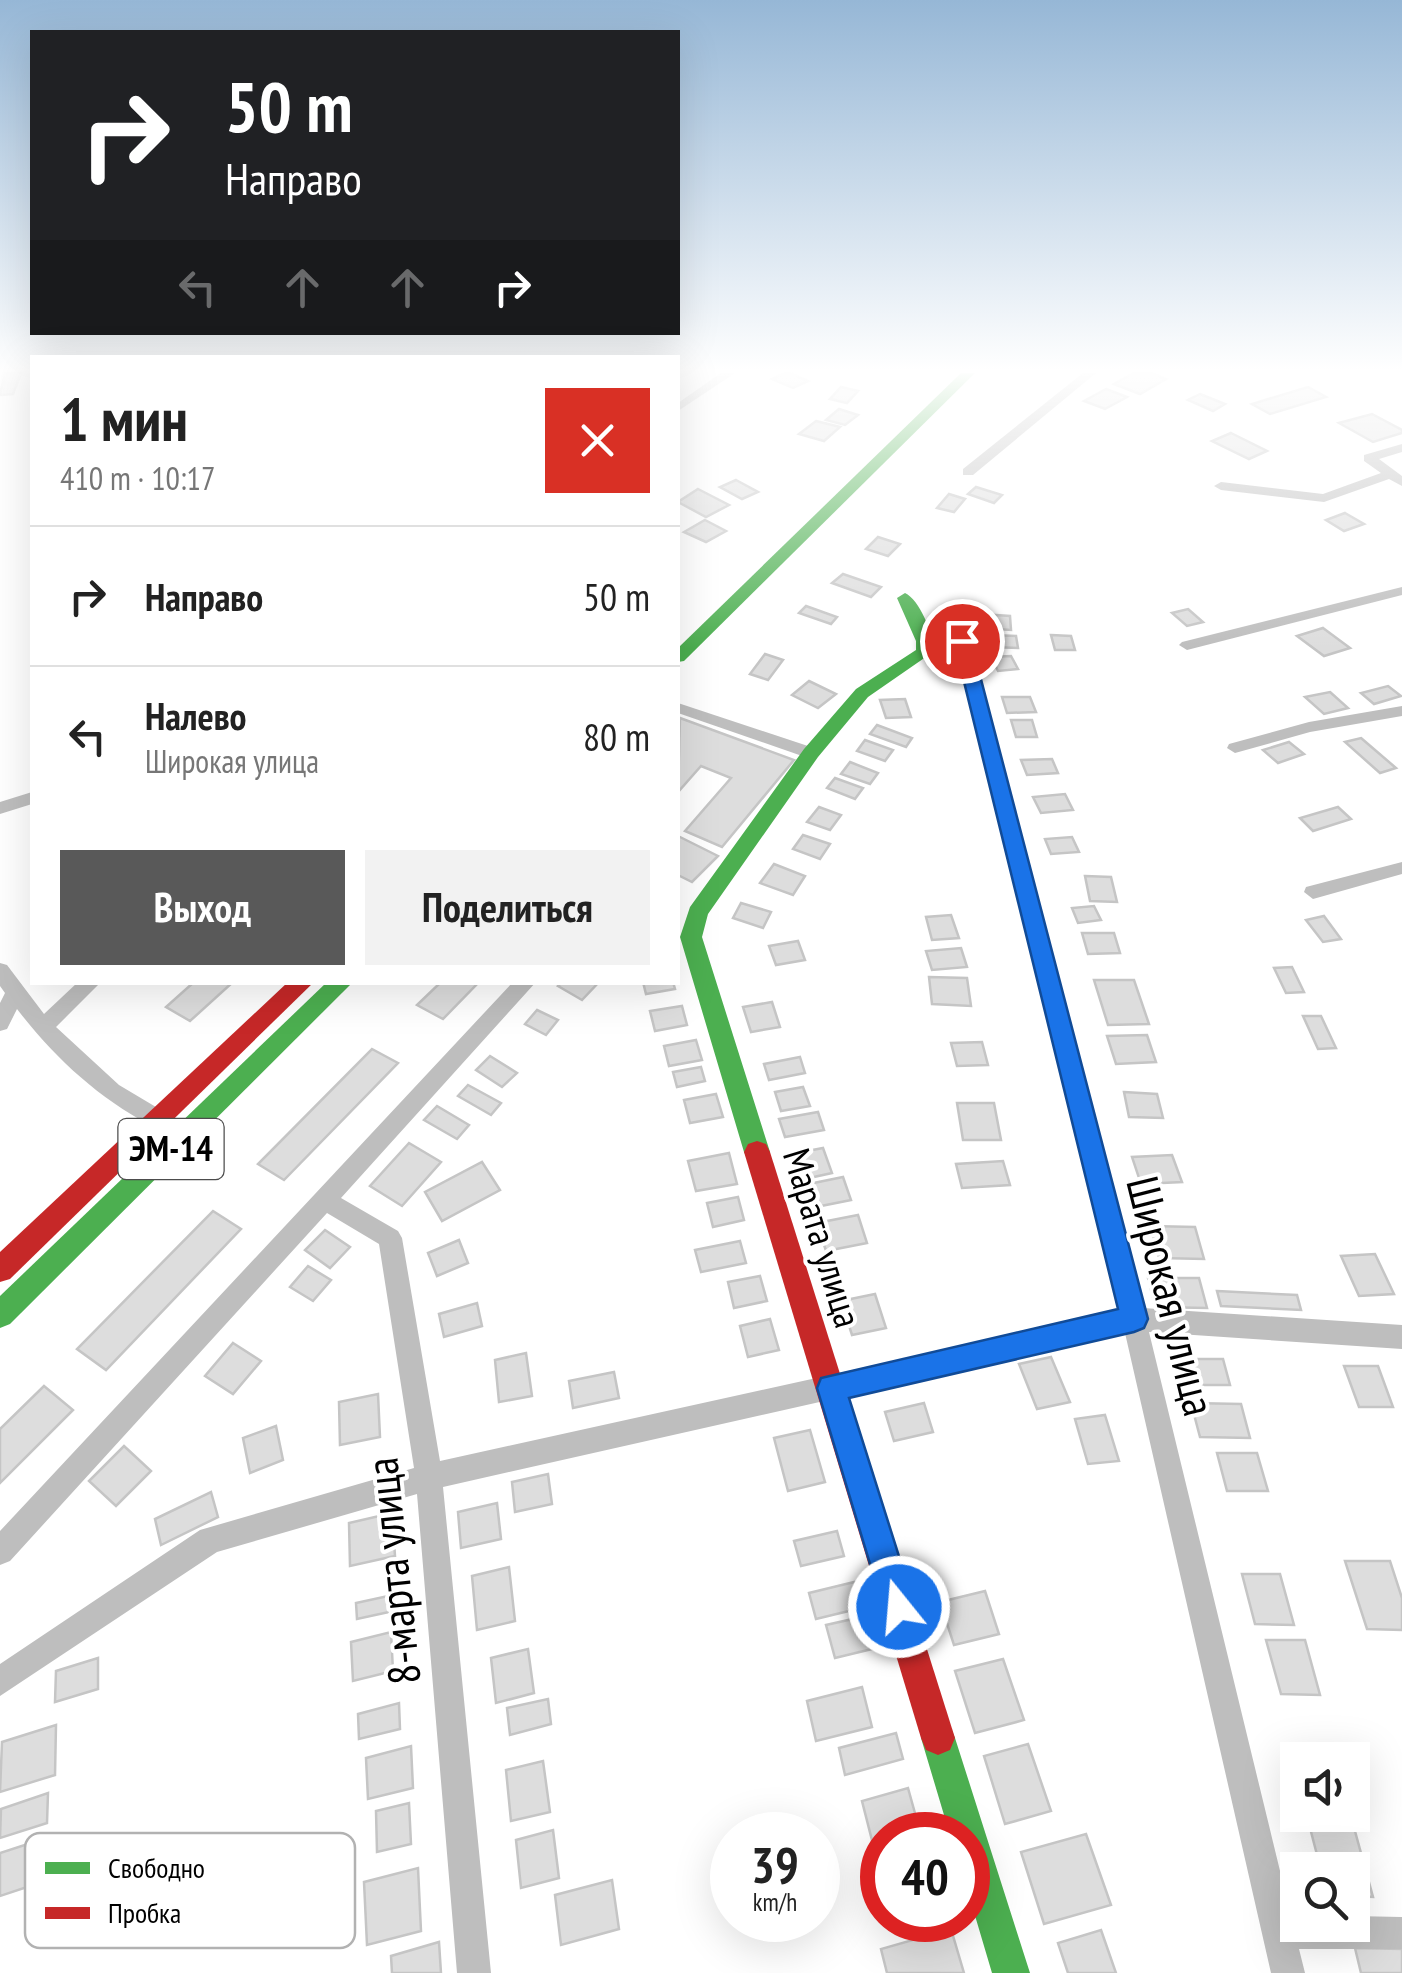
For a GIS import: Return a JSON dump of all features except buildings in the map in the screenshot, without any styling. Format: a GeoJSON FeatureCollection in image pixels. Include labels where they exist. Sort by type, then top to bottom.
{"type":"FeatureCollection","features":[{"type":"Feature","properties":{"kind":"main road"},"geometry":{"type":"LineString","coordinates":[[680,627],[852,465]]}},
{"type":"Feature","properties":{"kind":"main road"},"geometry":{"type":"LineString","coordinates":[[680,655],[874,465]]}},
{"type":"Feature","properties":{"kind":"main road","name":"Марата улица"},"geometry":{"type":"LineString","coordinates":[[905,598],[925,641],[924,652],[862,694],[811,753],[698,912],[691,936],[1011,1973]]}},
{"type":"Feature","properties":{"kind":"main road","name":"ЭМ-14"},"geometry":{"type":"LineString","coordinates":[[0,1270],[299,985]]}},
{"type":"Feature","properties":{"kind":"main road","name":"ЭМ-14"},"geometry":{"type":"LineString","coordinates":[[0,1315],[339,985]]}},
{"type":"Feature","properties":{"kind":"street"},"geometry":{"type":"LineString","coordinates":[[968,472],[977,465]]}},
{"type":"Feature","properties":{"kind":"street"},"geometry":{"type":"LineString","coordinates":[[1221,486],[1324,498],[1396,478]]}},
{"type":"Feature","properties":{"kind":"street"},"geometry":{"type":"LineString","coordinates":[[1187,645],[1402,591]]}},
{"type":"Feature","properties":{"kind":"street","name":"Широкая улица"},"geometry":{"type":"LineString","coordinates":[[962,641],[1134,1319],[1288,1973]]}},
{"type":"Feature","properties":{"kind":"street"},"geometry":{"type":"LineString","coordinates":[[680,709],[811,753]]}},
{"type":"Feature","properties":{"kind":"street"},"geometry":{"type":"LineString","coordinates":[[1235,748],[1309,727],[1402,711]]}},
{"type":"Feature","properties":{"kind":"street"},"geometry":{"type":"LineString","coordinates":[[0,808],[30,799]]}},
{"type":"Feature","properties":{"kind":"street"},"geometry":{"type":"LineString","coordinates":[[1313,892],[1402,868]]}},
{"type":"Feature","properties":{"kind":"street"},"geometry":{"type":"LineString","coordinates":[[0,970],[43,1027],[121,1101],[158,1119]]}},
{"type":"Feature","properties":{"kind":"street"},"geometry":{"type":"LineString","coordinates":[[43,1027],[87,985]]}},
{"type":"Feature","properties":{"kind":"street"},"geometry":{"type":"LineString","coordinates":[[0,1550],[523,985]]}},
{"type":"Feature","properties":{"kind":"street"},"geometry":{"type":"LineString","coordinates":[[0,1024],[15,993]]}},
{"type":"Feature","properties":{"kind":"street","name":"8-марта улица"},"geometry":{"type":"LineString","coordinates":[[325,1200],[390,1238],[429,1476],[474,1973]]}},
{"type":"Feature","properties":{"kind":"street"},"geometry":{"type":"LineString","coordinates":[[0,1681],[210,1540],[429,1476],[1134,1319],[1402,1337]]}},
{"type":"Feature","properties":{"kind":"street"},"geometry":{"type":"LineString","coordinates":[[1278,1932],[1402,1933]]}},
{"type":"Feature","properties":{"kind":"traffic: fast"},"geometry":{"type":"LineString","coordinates":[[680,655],[874,465]]}},
{"type":"Feature","properties":{"kind":"traffic: fast"},"geometry":{"type":"LineString","coordinates":[[757,1152],[691,937],[698,912],[811,753],[862,693],[924,652],[925,641],[905,598]]}},
{"type":"Feature","properties":{"kind":"traffic: fast"},"geometry":{"type":"LineString","coordinates":[[0,1315],[339,985]]}},
{"type":"Feature","properties":{"kind":"traffic: fast"},"geometry":{"type":"LineString","coordinates":[[938,1738],[1011,1973]]}},
{"type":"Feature","properties":{"kind":"traffic: jam"},"geometry":{"type":"LineString","coordinates":[[0,1270],[300,985]]}},
{"type":"Feature","properties":{"kind":"traffic: jam"},"geometry":{"type":"LineString","coordinates":[[757,1152],[938,1738]]}},
{"type":"Feature","properties":{"kind":"route"},"geometry":{"type":"LineString","coordinates":[[899,1607],[832,1388],[1134,1319],[962,641]]}}]}
